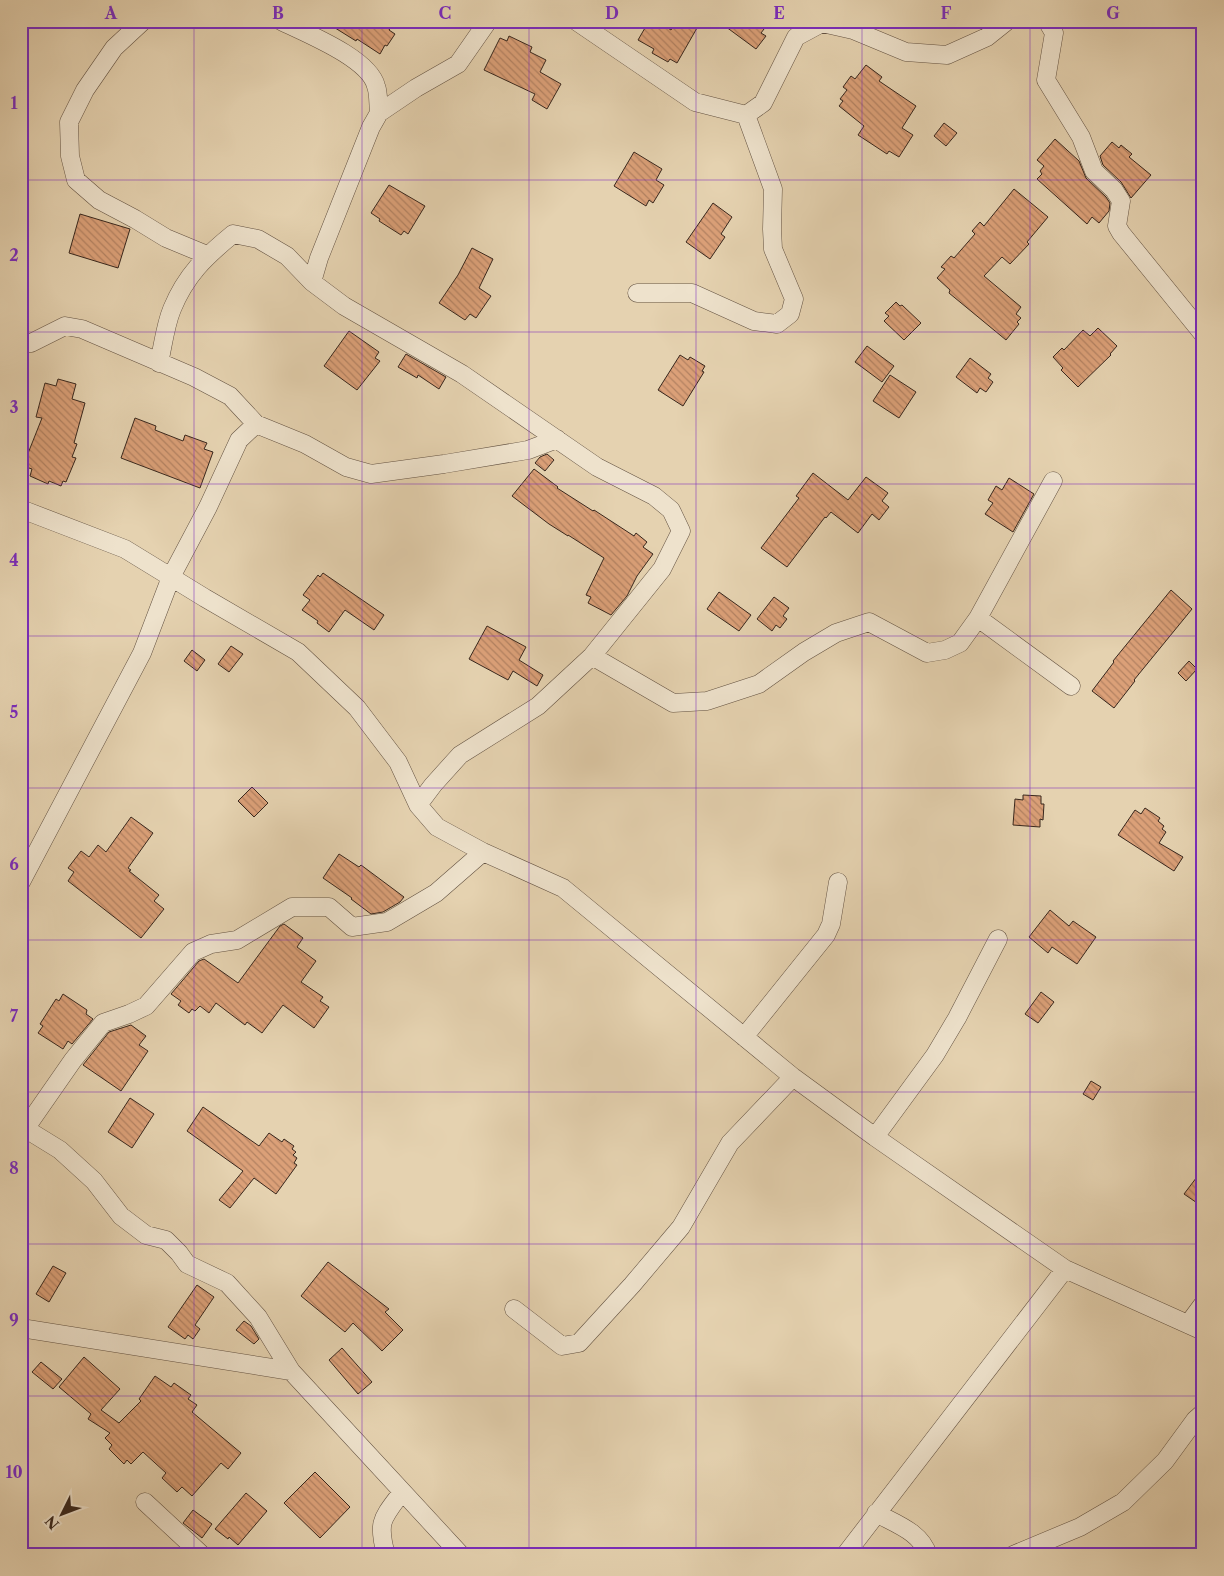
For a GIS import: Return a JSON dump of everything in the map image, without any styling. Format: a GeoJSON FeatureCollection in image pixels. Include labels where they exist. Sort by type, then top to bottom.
{"type":"FeatureCollection","features":[{"type":"Feature","properties":{"kind":"street"},"geometry":{"type":"LineString","coordinates":[[143,21],[114,48],[85,90],[69,122],[70,156],[76,180],[99,200],[166,238],[206,255]]}},
{"type":"Feature","properties":{"kind":"street"},"geometry":{"type":"LineString","coordinates":[[281,21],[337,49],[365,68],[376,85],[379,113]]}},
{"type":"Feature","properties":{"kind":"street"},"geometry":{"type":"LineString","coordinates":[[312,282],[318,258],[371,127],[379,113],[416,88],[458,64],[488,21]]}},
{"type":"Feature","properties":{"kind":"street"},"geometry":{"type":"LineString","coordinates":[[576,21],[695,102],[746,115],[763,103],[796,37],[822,23],[853,30],[906,52],[948,55],[988,37],[1007,21]]}},
{"type":"Feature","properties":{"kind":"street"},"geometry":{"type":"LineString","coordinates":[[1047,21],[1054,33],[1046,80],[1081,137],[1094,171],[1114,190],[1121,201],[1117,226],[1203,334]]}},
{"type":"Feature","properties":{"kind":"street"},"geometry":{"type":"LineString","coordinates":[[637,293],[692,292],[754,321],[777,324],[790,314],[794,299],[773,248],[773,189],[746,115]]}},
{"type":"Feature","properties":{"kind":"street"},"geometry":{"type":"LineString","coordinates":[[159,363],[172,310],[186,281],[206,255],[233,234],[258,239],[288,256],[312,282],[344,306],[462,374],[597,467],[654,496],[671,510],[681,531],[662,569],[592,656],[538,706],[460,755],[418,805]]}},
{"type":"Feature","properties":{"kind":"street"},"geometry":{"type":"LineString","coordinates":[[21,344],[31,343],[64,326],[82,330],[194,377],[230,396],[256,424],[305,444],[346,467],[371,474],[528,450],[557,439]]}},
{"type":"Feature","properties":{"kind":"street"},"geometry":{"type":"LineString","coordinates":[[21,882],[142,653],[171,577],[208,507],[239,440],[256,424]]}},
{"type":"Feature","properties":{"kind":"street"},"geometry":{"type":"LineString","coordinates":[[592,656],[672,704],[707,701],[759,684],[804,652],[836,633],[869,622],[927,653],[945,650],[960,643],[978,618],[1052,481]]}},
{"type":"Feature","properties":{"kind":"street"},"geometry":{"type":"LineString","coordinates":[[21,509],[125,549],[298,652],[357,708],[398,762],[418,805],[437,827],[483,852],[563,888],[793,1077],[874,1137],[1065,1270],[1196,1327],[1203,1304]]}},
{"type":"Feature","properties":{"kind":"street"},"geometry":{"type":"LineString","coordinates":[[978,618],[1071,686]]}},
{"type":"Feature","properties":{"kind":"street"},"geometry":{"type":"LineString","coordinates":[[461,1555],[292,1371],[258,1317],[227,1283],[187,1264],[166,1240],[146,1235],[121,1216],[94,1181],[60,1150],[23,1127],[72,1060],[103,1023],[146,1006],[193,952],[211,944],[237,940],[292,907],[328,906],[352,926],[387,922],[436,893],[483,852]]}},
{"type":"Feature","properties":{"kind":"street"},"geometry":{"type":"LineString","coordinates":[[744,1037],[826,935],[831,924],[838,882]]}},
{"type":"Feature","properties":{"kind":"street"},"geometry":{"type":"LineString","coordinates":[[874,1137],[935,1055],[957,1018],[998,939]]}},
{"type":"Feature","properties":{"kind":"street"},"geometry":{"type":"LineString","coordinates":[[514,1309],[562,1346],[579,1343],[632,1286],[681,1227],[730,1143],[793,1077]]}},
{"type":"Feature","properties":{"kind":"street"},"geometry":{"type":"LineString","coordinates":[[845,1555],[1065,1270]]}},
{"type":"Feature","properties":{"kind":"street"},"geometry":{"type":"LineString","coordinates":[[21,1328],[292,1371]]}},
{"type":"Feature","properties":{"kind":"street"},"geometry":{"type":"LineString","coordinates":[[1013,1555],[1080,1527],[1123,1502],[1165,1461],[1195,1420],[1203,1413]]}},
{"type":"Feature","properties":{"kind":"street"},"geometry":{"type":"LineString","coordinates":[[386,1555],[381,1527],[384,1517],[402,1492]]}},
{"type":"Feature","properties":{"kind":"street"},"geometry":{"type":"LineString","coordinates":[[144,1502],[202,1555]]}},
{"type":"Feature","properties":{"kind":"street"},"geometry":{"type":"LineString","coordinates":[[876,1513],[918,1537],[925,1545],[928,1555]]}},
{"type":"Feature","properties":{"kind":"building"},"geometry":{"type":"Polygon","coordinates":[[[324,21],[385,21],[392,26],[389,30],[395,34],[380,54],[324,21]]]}},
{"type":"Feature","properties":{"kind":"building"},"geometry":{"type":"Polygon","coordinates":[[[649,21],[657,21],[671,30],[677,21],[701,21],[677,63],[670,59],[668,62],[652,53],[654,49],[638,40],[649,21]]]}},
{"type":"Feature","properties":{"kind":"building"},"geometry":{"type":"Polygon","coordinates":[[[718,21],[770,21],[761,33],[766,36],[756,49],[718,21]]]}},
{"type":"Feature","properties":{"kind":"building"},"geometry":{"type":"Polygon","coordinates":[[[509,36],[532,47],[530,52],[546,60],[540,72],[561,84],[547,109],[532,100],[535,94],[484,70],[500,38],[507,41],[509,36]]]}},
{"type":"Feature","properties":{"kind":"building"},"geometry":{"type":"Polygon","coordinates":[[[866,65],[882,77],[879,81],[916,106],[902,128],[913,135],[899,157],[889,151],[887,154],[858,135],[864,126],[839,106],[843,101],[840,99],[847,90],[843,87],[851,76],[855,79],[866,65]]]}},
{"type":"Feature","properties":{"kind":"building"},"geometry":{"type":"Polygon","coordinates":[[[944,123],[957,133],[946,146],[934,136],[944,123]]]}},
{"type":"Feature","properties":{"kind":"building"},"geometry":{"type":"Polygon","coordinates":[[[1055,139],[1079,161],[1086,178],[1110,203],[1109,211],[1099,223],[1092,217],[1087,224],[1037,179],[1042,174],[1040,171],[1044,166],[1037,160],[1055,139]]]}},
{"type":"Feature","properties":{"kind":"building"},"geometry":{"type":"Polygon","coordinates":[[[1112,142],[1119,148],[1121,145],[1132,154],[1129,157],[1151,175],[1131,198],[1121,182],[1103,165],[1100,156],[1112,142]]]}},
{"type":"Feature","properties":{"kind":"building"},"geometry":{"type":"Polygon","coordinates":[[[634,152],[662,169],[656,180],[664,185],[653,203],[649,200],[646,206],[614,186],[634,152]]]}},
{"type":"Feature","properties":{"kind":"building"},"geometry":{"type":"Polygon","coordinates":[[[389,185],[425,206],[408,234],[404,231],[401,235],[379,221],[380,219],[371,213],[389,185]]]}},
{"type":"Feature","properties":{"kind":"building"},"geometry":{"type":"Polygon","coordinates":[[[1014,189],[1048,217],[1027,242],[1029,244],[1010,264],[1002,257],[984,276],[1021,307],[1016,314],[1021,318],[1017,322],[1019,324],[1006,340],[949,293],[950,290],[937,278],[945,269],[941,267],[951,256],[954,258],[975,234],[972,231],[980,222],[984,226],[1014,189]]]}},
{"type":"Feature","properties":{"kind":"building"},"geometry":{"type":"Polygon","coordinates":[[[713,203],[732,217],[721,234],[725,237],[710,259],[686,242],[713,203]]]}},
{"type":"Feature","properties":{"kind":"building"},"geometry":{"type":"Polygon","coordinates":[[[80,214],[130,229],[118,268],[69,253],[80,214]]]}},
{"type":"Feature","properties":{"kind":"building"},"geometry":{"type":"Polygon","coordinates":[[[472,248],[493,259],[479,288],[491,296],[476,318],[470,314],[465,320],[439,303],[458,275],[472,248]]]}},
{"type":"Feature","properties":{"kind":"building"},"geometry":{"type":"Polygon","coordinates":[[[896,302],[900,306],[902,305],[921,323],[904,340],[884,321],[889,316],[885,313],[896,302]]]}},
{"type":"Feature","properties":{"kind":"building"},"geometry":{"type":"Polygon","coordinates":[[[1098,328],[1117,346],[1111,355],[1078,387],[1061,370],[1063,368],[1053,357],[1062,348],[1064,350],[1083,330],[1090,336],[1098,328]]]}},
{"type":"Feature","properties":{"kind":"building"},"geometry":{"type":"Polygon","coordinates":[[[349,331],[379,352],[375,358],[380,361],[357,390],[324,366],[349,331]]]}},
{"type":"Feature","properties":{"kind":"building"},"geometry":{"type":"Polygon","coordinates":[[[867,346],[894,366],[882,382],[855,362],[867,346]]]}},
{"type":"Feature","properties":{"kind":"building"},"geometry":{"type":"Polygon","coordinates":[[[406,354],[446,377],[439,389],[418,375],[417,378],[398,367],[406,354]]]}},
{"type":"Feature","properties":{"kind":"building"},"geometry":{"type":"Polygon","coordinates":[[[680,355],[688,360],[690,357],[705,366],[702,371],[704,372],[683,406],[658,390],[680,355]]]}},
{"type":"Feature","properties":{"kind":"building"},"geometry":{"type":"Polygon","coordinates":[[[970,358],[991,374],[988,378],[993,382],[986,392],[980,388],[977,393],[956,377],[970,358]]]}},
{"type":"Feature","properties":{"kind":"building"},"geometry":{"type":"Polygon","coordinates":[[[890,375],[916,392],[899,418],[873,401],[890,375]]]}},
{"type":"Feature","properties":{"kind":"building"},"geometry":{"type":"Polygon","coordinates":[[[58,379],[76,384],[72,399],[85,403],[74,443],[77,444],[72,457],[76,458],[66,482],[63,481],[61,486],[49,481],[48,484],[30,476],[32,469],[23,466],[42,418],[36,417],[45,383],[56,386],[58,379]]]}},
{"type":"Feature","properties":{"kind":"building"},"geometry":{"type":"Polygon","coordinates":[[[135,418],[156,426],[155,430],[183,441],[185,435],[207,443],[204,449],[213,452],[200,488],[121,458],[135,418]]]}},
{"type":"Feature","properties":{"kind":"building"},"geometry":{"type":"Polygon","coordinates":[[[547,454],[554,460],[545,471],[535,463],[540,457],[547,454]]]}},
{"type":"Feature","properties":{"kind":"building"},"geometry":{"type":"Polygon","coordinates":[[[534,469],[557,488],[634,536],[636,533],[647,542],[643,547],[653,554],[637,576],[627,596],[611,615],[588,603],[591,597],[586,595],[604,558],[549,524],[512,496],[534,469]]]}},
{"type":"Feature","properties":{"kind":"building"},"geometry":{"type":"Polygon","coordinates":[[[813,473],[848,500],[866,477],[888,493],[882,501],[889,507],[879,520],[872,514],[858,533],[831,512],[825,517],[787,567],[761,548],[799,498],[796,496],[813,473]]]}},
{"type":"Feature","properties":{"kind":"building"},"geometry":{"type":"Polygon","coordinates":[[[1009,478],[1034,494],[1013,532],[985,514],[993,503],[988,500],[996,486],[1002,490],[1009,478]]]}},
{"type":"Feature","properties":{"kind":"building"},"geometry":{"type":"Polygon","coordinates":[[[323,573],[384,615],[374,630],[345,610],[329,632],[317,623],[318,621],[302,610],[310,600],[303,595],[318,575],[320,577],[323,573]]]}},
{"type":"Feature","properties":{"kind":"building"},"geometry":{"type":"Polygon","coordinates":[[[1171,590],[1192,609],[1134,680],[1114,708],[1092,691],[1113,661],[1171,590]]]}},
{"type":"Feature","properties":{"kind":"building"},"geometry":{"type":"Polygon","coordinates":[[[719,592],[751,615],[739,631],[707,609],[719,592]]]}},
{"type":"Feature","properties":{"kind":"building"},"geometry":{"type":"Polygon","coordinates":[[[774,597],[789,608],[783,616],[787,619],[780,628],[776,625],[772,631],[757,619],[774,597]]]}},
{"type":"Feature","properties":{"kind":"building"},"geometry":{"type":"Polygon","coordinates":[[[487,626],[526,647],[519,660],[543,675],[537,686],[513,671],[508,680],[469,659],[487,626]]]}},
{"type":"Feature","properties":{"kind":"building"},"geometry":{"type":"Polygon","coordinates":[[[231,646],[243,654],[229,672],[218,664],[231,646]]]}},
{"type":"Feature","properties":{"kind":"building"},"geometry":{"type":"Polygon","coordinates":[[[192,650],[205,660],[197,671],[184,661],[192,650]]]}},
{"type":"Feature","properties":{"kind":"building"},"geometry":{"type":"Polygon","coordinates":[[[1189,661],[1197,669],[1186,681],[1178,673],[1189,661]]]}},
{"type":"Feature","properties":{"kind":"building"},"geometry":{"type":"Polygon","coordinates":[[[252,787],[268,803],[254,817],[238,801],[252,787]]]}},
{"type":"Feature","properties":{"kind":"building"},"geometry":{"type":"Polygon","coordinates":[[[1023,795],[1041,796],[1041,804],[1044,804],[1043,820],[1040,819],[1040,827],[1013,825],[1015,799],[1023,800],[1023,795]]]}},
{"type":"Feature","properties":{"kind":"building"},"geometry":{"type":"Polygon","coordinates":[[[1145,808],[1160,818],[1158,821],[1164,826],[1162,829],[1166,832],[1159,843],[1183,857],[1174,871],[1118,835],[1135,810],[1141,814],[1145,808]]]}},
{"type":"Feature","properties":{"kind":"building"},"geometry":{"type":"Polygon","coordinates":[[[131,817],[153,833],[128,868],[131,870],[129,871],[159,895],[154,901],[164,909],[141,938],[68,881],[74,872],[68,868],[81,851],[89,857],[98,845],[106,852],[131,817]]]}},
{"type":"Feature","properties":{"kind":"building"},"geometry":{"type":"Polygon","coordinates":[[[339,854],[359,867],[361,865],[404,897],[400,902],[383,912],[371,914],[323,878],[339,854]]]}},
{"type":"Feature","properties":{"kind":"building"},"geometry":{"type":"Polygon","coordinates":[[[1050,910],[1069,926],[1073,921],[1096,937],[1077,964],[1052,947],[1048,953],[1029,937],[1050,910]]]}},
{"type":"Feature","properties":{"kind":"building"},"geometry":{"type":"Polygon","coordinates":[[[284,924],[303,938],[297,947],[316,961],[301,982],[323,997],[320,1001],[329,1007],[314,1028],[283,1005],[262,1033],[247,1022],[245,1025],[216,1003],[209,1013],[200,1006],[195,1011],[192,1009],[189,1013],[178,1005],[181,1001],[171,994],[199,961],[204,959],[238,983],[280,926],[284,924]]]}},
{"type":"Feature","properties":{"kind":"building"},"geometry":{"type":"Polygon","coordinates":[[[1041,992],[1054,1002],[1038,1023],[1025,1014],[1041,992]]]}},
{"type":"Feature","properties":{"kind":"building"},"geometry":{"type":"Polygon","coordinates":[[[63,994],[87,1010],[86,1014],[93,1019],[72,1044],[68,1041],[63,1049],[38,1033],[43,1026],[40,1024],[56,999],[59,1001],[63,994]]]}},
{"type":"Feature","properties":{"kind":"building"},"geometry":{"type":"Polygon","coordinates":[[[131,1025],[146,1036],[139,1045],[148,1051],[121,1091],[83,1065],[109,1032],[131,1025]]]}},
{"type":"Feature","properties":{"kind":"building"},"geometry":{"type":"Polygon","coordinates":[[[1091,1081],[1101,1087],[1093,1100],[1083,1094],[1091,1081]]]}},
{"type":"Feature","properties":{"kind":"building"},"geometry":{"type":"Polygon","coordinates":[[[130,1098],[154,1114],[132,1148],[108,1132],[130,1098]]]}},
{"type":"Feature","properties":{"kind":"building"},"geometry":{"type":"Polygon","coordinates":[[[203,1107],[259,1146],[269,1133],[282,1142],[284,1139],[294,1146],[292,1149],[296,1152],[293,1155],[297,1158],[294,1163],[297,1165],[276,1194],[254,1178],[230,1208],[219,1200],[243,1171],[187,1131],[203,1107]]]}},
{"type":"Feature","properties":{"kind":"building"},"geometry":{"type":"Polygon","coordinates":[[[1203,1169],[1203,1207],[1184,1194],[1203,1169]]]}},
{"type":"Feature","properties":{"kind":"building"},"geometry":{"type":"Polygon","coordinates":[[[328,1262],[389,1309],[385,1312],[403,1330],[382,1351],[353,1323],[345,1332],[301,1296],[328,1262]]]}},
{"type":"Feature","properties":{"kind":"building"},"geometry":{"type":"Polygon","coordinates":[[[53,1266],[66,1273],[49,1302],[36,1294],[53,1266]]]}},
{"type":"Feature","properties":{"kind":"building"},"geometry":{"type":"Polygon","coordinates":[[[197,1285],[214,1297],[195,1325],[200,1329],[193,1339],[188,1335],[185,1339],[168,1327],[197,1285]]]}},
{"type":"Feature","properties":{"kind":"building"},"geometry":{"type":"Polygon","coordinates":[[[244,1321],[251,1326],[259,1339],[254,1344],[236,1330],[244,1321]]]}},
{"type":"Feature","properties":{"kind":"building"},"geometry":{"type":"Polygon","coordinates":[[[342,1348],[372,1382],[358,1394],[329,1360],[342,1348]]]}},
{"type":"Feature","properties":{"kind":"building"},"geometry":{"type":"Polygon","coordinates":[[[84,1357],[120,1389],[101,1410],[119,1423],[141,1401],[139,1399],[155,1376],[171,1387],[174,1383],[191,1395],[188,1399],[197,1405],[192,1412],[241,1453],[228,1469],[221,1463],[192,1496],[182,1487],[177,1492],[162,1478],[166,1473],[143,1452],[131,1464],[127,1460],[124,1464],[109,1449],[112,1445],[105,1438],[110,1433],[88,1419],[91,1414],[59,1387],[84,1357]]]}},
{"type":"Feature","properties":{"kind":"building"},"geometry":{"type":"Polygon","coordinates":[[[41,1362],[62,1379],[53,1389],[32,1372],[41,1362]]]}},
{"type":"Feature","properties":{"kind":"building"},"geometry":{"type":"Polygon","coordinates":[[[315,1472],[350,1507],[320,1538],[284,1503],[315,1472]]]}},
{"type":"Feature","properties":{"kind":"building"},"geometry":{"type":"Polygon","coordinates":[[[246,1493],[267,1511],[238,1545],[215,1529],[246,1493]]]}},
{"type":"Feature","properties":{"kind":"building"},"geometry":{"type":"Polygon","coordinates":[[[193,1510],[212,1524],[202,1538],[183,1523],[193,1510]]]}}]}
